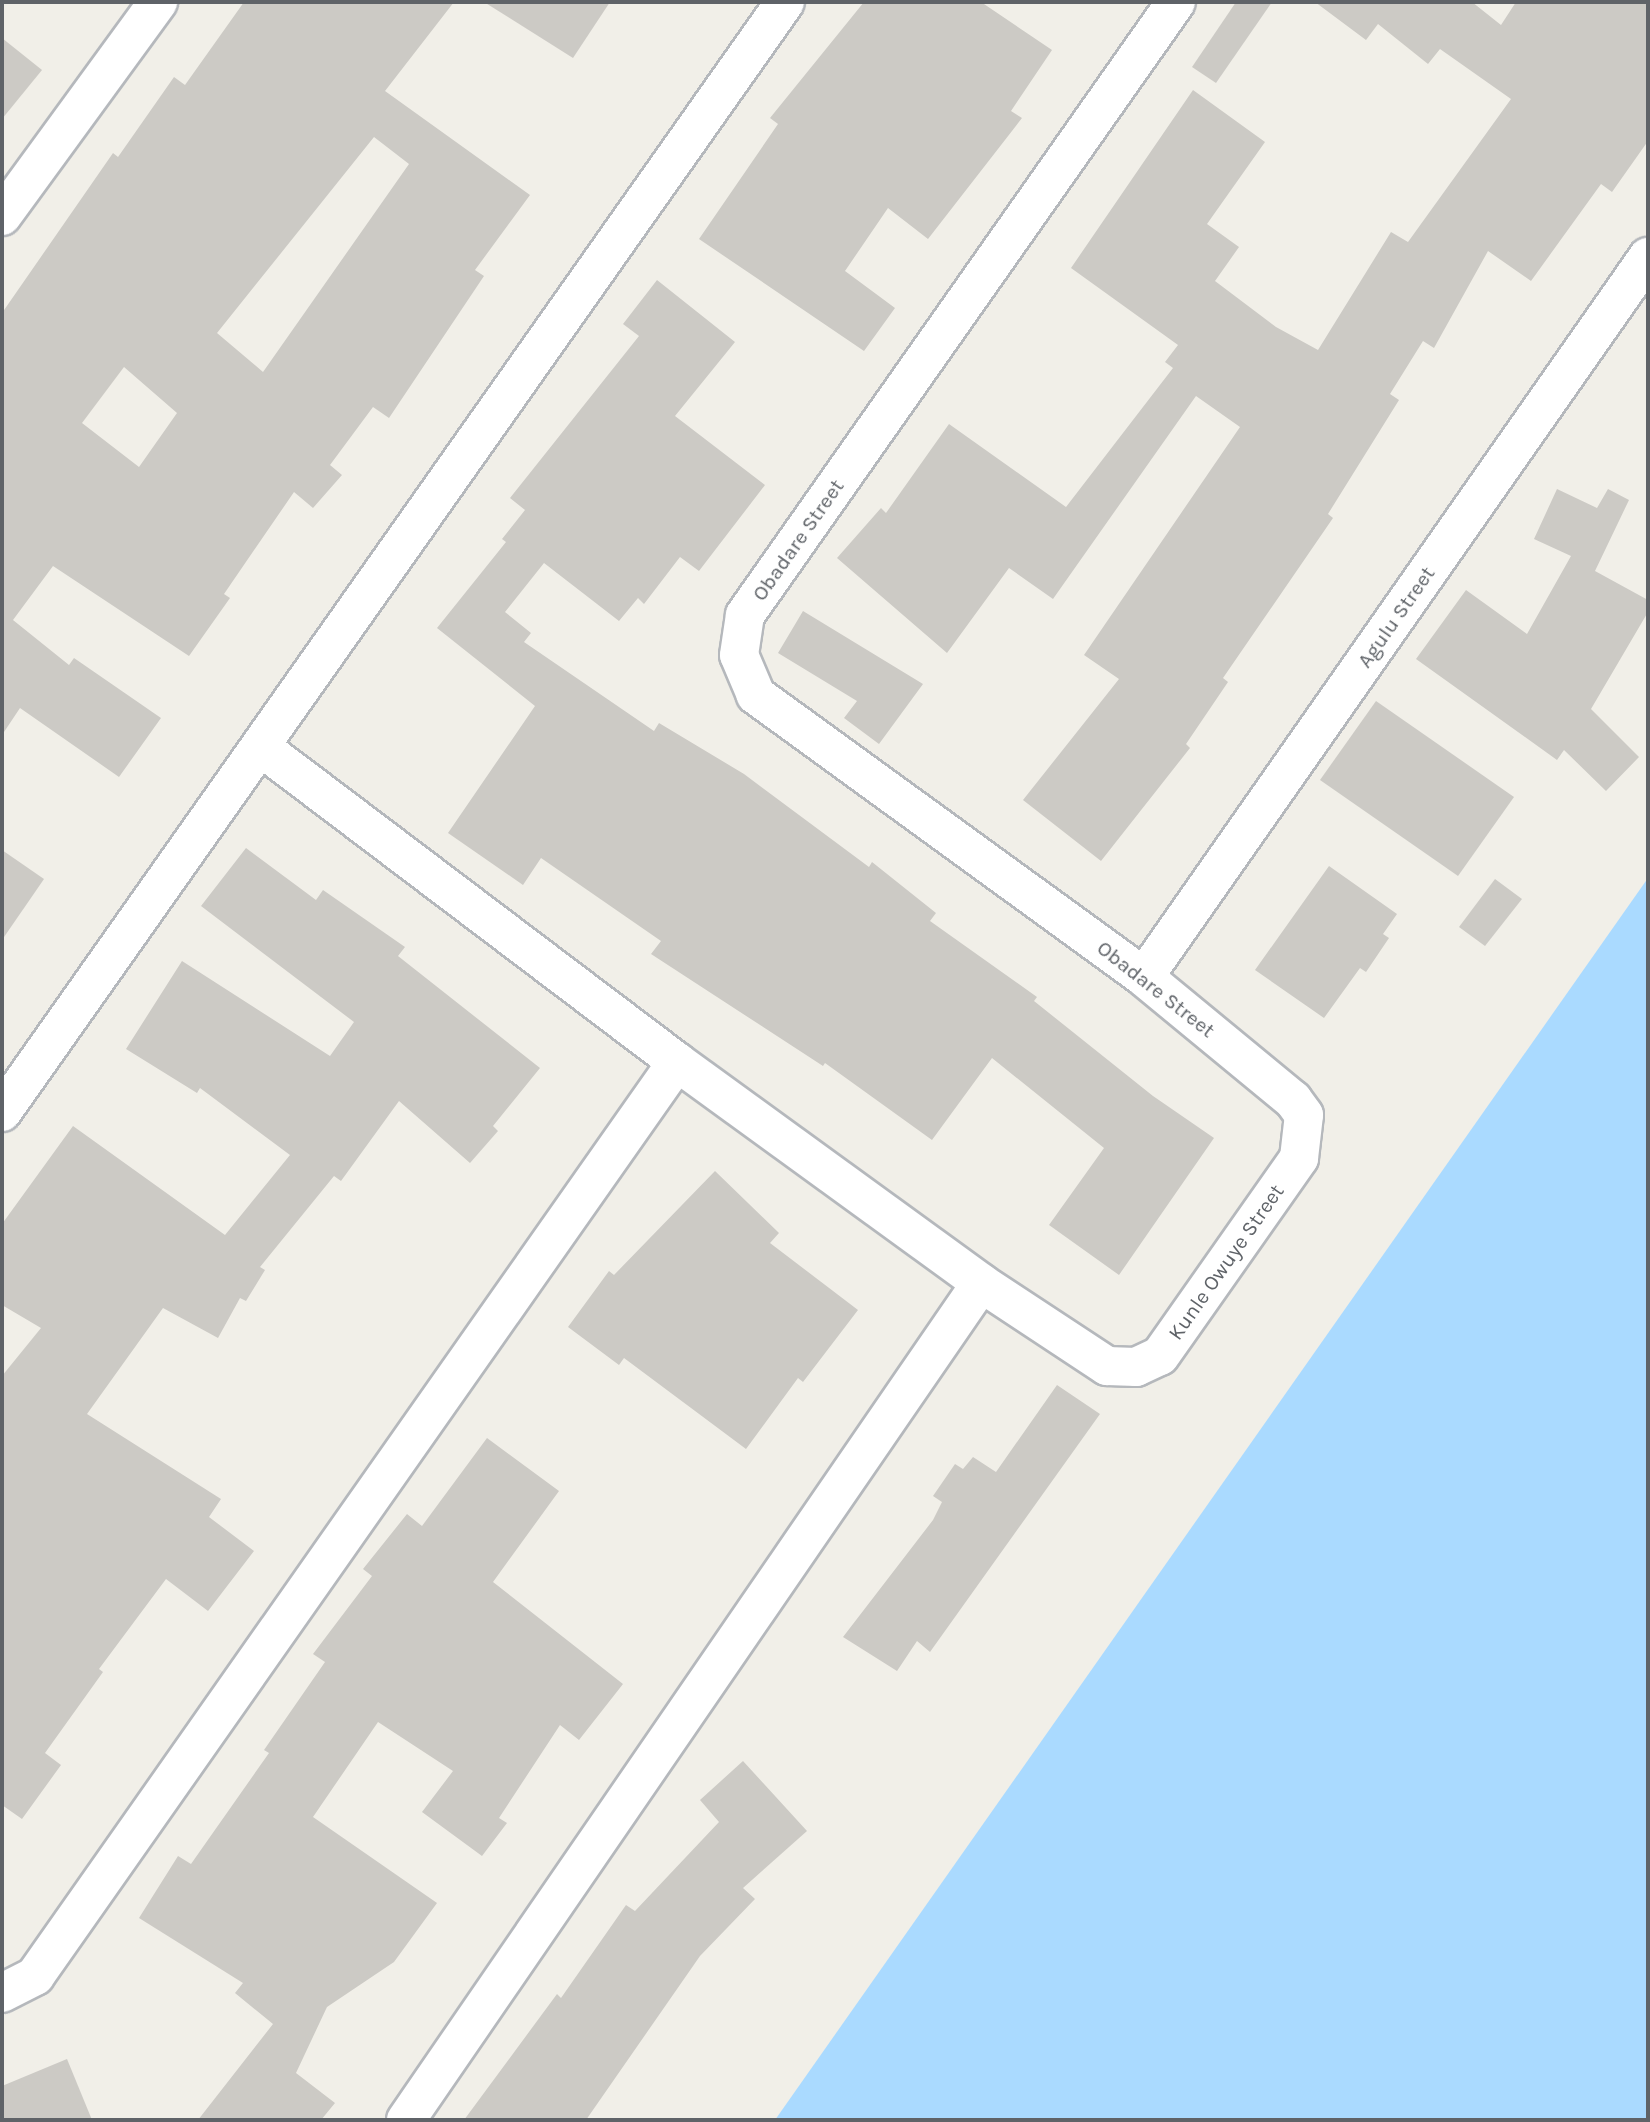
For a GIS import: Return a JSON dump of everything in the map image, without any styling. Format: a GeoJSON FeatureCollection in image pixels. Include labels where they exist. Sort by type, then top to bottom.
{"type":"FeatureCollection","features":[{"type":"Feature","properties":{"kind":"street"},"geometry":{"type":"LineString","coordinates":[[2,216],[158,2]]}},
{"type":"Feature","properties":{"kind":"street"},"geometry":{"type":"LineString","coordinates":[[2,1112],[785,2]]}},
{"type":"Feature","properties":{"kind":"street","name":"Obadare Street"},"geometry":{"type":"LineString","coordinates":[[1176,2],[745,615],[739,655],[755,695],[1144,976],[1293,1100],[1304,1115]]}},
{"type":"Feature","properties":{"kind":"street","name":"Agulu Street"},"geometry":{"type":"LineString","coordinates":[[1144,976],[1648,257]]}},
{"type":"Feature","properties":{"kind":"street"},"geometry":{"type":"LineString","coordinates":[[261,748],[677,1062],[981,1283],[406,2120]]}},
{"type":"Feature","properties":{"kind":"street"},"geometry":{"type":"LineString","coordinates":[[2,1993],[35,1976],[677,1062]]}},
{"type":"Feature","properties":{"kind":"street","name":"Kunle Owuye Street"},"geometry":{"type":"LineString","coordinates":[[981,1283],[1107,1366],[1136,1367],[1160,1356],[1299,1158],[1304,1115]]}},
{"type":"Feature","properties":{"kind":"water"},"geometry":{"type":"Polygon","coordinates":[[[1648,878],[1648,2120],[775,2120],[1648,878]]]}},
{"type":"Feature","properties":{"kind":"building"},"geometry":{"type":"Polygon","coordinates":[[[244,2],[454,2],[385,91],[530,195],[475,270],[484,276],[389,418],[373,407],[330,465],[342,475],[313,508],[294,492],[224,594],[230,598],[189,656],[53,566],[13,620],[69,665],[74,658],[161,718],[119,777],[20,708],[2,735],[2,313],[113,153],[118,157],[174,77],[185,85],[244,2]],[[374,137],[217,333],[263,372],[409,164],[374,137]],[[124,367],[82,423],[139,467],[177,413],[124,367]]]}},
{"type":"Feature","properties":{"kind":"building"},"geometry":{"type":"Polygon","coordinates":[[[484,2],[610,2],[573,58],[484,2]]]}},
{"type":"Feature","properties":{"kind":"building"},"geometry":{"type":"Polygon","coordinates":[[[864,2],[981,2],[1052,50],[1011,111],[1022,118],[928,239],[888,208],[845,271],[895,308],[864,351],[699,239],[778,124],[770,118],[864,2]]]}},
{"type":"Feature","properties":{"kind":"building"},"geometry":{"type":"Polygon","coordinates":[[[1236,2],[1272,2],[1216,83],[1192,67],[1236,2]]]}},
{"type":"Feature","properties":{"kind":"building"},"geometry":{"type":"Polygon","coordinates":[[[1315,2],[1472,2],[1501,25],[1516,2],[1648,2],[1648,141],[1612,192],[1601,184],[1531,281],[1488,251],[1434,348],[1423,341],[1390,394],[1399,400],[1328,514],[1333,518],[1223,678],[1228,682],[1186,744],[1190,748],[1101,861],[1023,800],[1119,679],[1084,655],[1240,427],[1196,396],[1053,599],[1009,568],[947,653],[837,558],[881,508],[886,513],[949,424],[1066,507],[1173,368],[1165,362],[1178,345],[1071,268],[1193,90],[1265,142],[1207,224],[1239,247],[1215,281],[1276,327],[1318,350],[1391,232],[1408,242],[1511,99],[1440,49],[1428,64],[1378,24],[1366,40],[1315,2]]]}},
{"type":"Feature","properties":{"kind":"building"},"geometry":{"type":"Polygon","coordinates":[[[2,38],[42,70],[2,119],[2,38]]]}},
{"type":"Feature","properties":{"kind":"building"},"geometry":{"type":"Polygon","coordinates":[[[657,280],[735,342],[675,416],[765,485],[699,571],[680,557],[644,604],[638,598],[619,621],[544,563],[505,612],[531,633],[524,642],[654,731],[659,723],[744,774],[869,867],[872,862],[936,913],[930,921],[1037,997],[1034,1001],[1153,1096],[1214,1138],[1119,1275],[1049,1225],[1104,1148],[992,1058],[932,1140],[825,1063],[823,1066],[651,954],[661,941],[541,858],[523,885],[448,833],[535,706],[437,628],[506,542],[502,539],[525,510],[510,498],[639,336],[623,324],[657,280]]]}},
{"type":"Feature","properties":{"kind":"building"},"geometry":{"type":"Polygon","coordinates":[[[1557,489],[1597,508],[1608,489],[1629,500],[1595,571],[1648,600],[1648,612],[1591,709],[1639,757],[1606,791],[1564,750],[1557,760],[1416,659],[1466,590],[1527,634],[1571,556],[1534,539],[1557,489]]]}},
{"type":"Feature","properties":{"kind":"building"},"geometry":{"type":"Polygon","coordinates":[[[803,611],[923,684],[879,744],[844,718],[857,701],[778,653],[803,611]]]}},
{"type":"Feature","properties":{"kind":"building"},"geometry":{"type":"Polygon","coordinates":[[[1376,701],[1514,797],[1458,876],[1320,780],[1376,701]]]}},
{"type":"Feature","properties":{"kind":"building"},"geometry":{"type":"Polygon","coordinates":[[[246,848],[316,900],[323,890],[405,947],[398,956],[540,1068],[493,1126],[498,1131],[470,1163],[399,1101],[341,1181],[334,1176],[260,1267],[265,1270],[246,1301],[240,1298],[218,1338],[163,1308],[87,1414],[221,1499],[209,1517],[254,1551],[208,1611],[166,1579],[99,1669],[103,1672],[45,1753],[61,1765],[22,1819],[2,1805],[2,1376],[41,1328],[2,1305],[2,1224],[73,1126],[225,1235],[290,1155],[200,1088],[197,1093],[126,1049],[182,961],[330,1056],[354,1022],[201,906],[246,848]]]}},
{"type":"Feature","properties":{"kind":"building"},"geometry":{"type":"Polygon","coordinates":[[[2,850],[44,879],[2,940],[2,850]]]}},
{"type":"Feature","properties":{"kind":"building"},"geometry":{"type":"Polygon","coordinates":[[[1329,866],[1397,914],[1383,934],[1389,938],[1366,972],[1360,968],[1324,1018],[1255,970],[1329,866]]]}},
{"type":"Feature","properties":{"kind":"building"},"geometry":{"type":"Polygon","coordinates":[[[1495,879],[1522,899],[1485,946],[1459,927],[1495,879]]]}},
{"type":"Feature","properties":{"kind":"building"},"geometry":{"type":"Polygon","coordinates":[[[715,1171],[779,1233],[770,1243],[858,1310],[803,1382],[798,1378],[746,1449],[624,1358],[619,1365],[568,1327],[609,1271],[614,1275],[715,1171]]]}},
{"type":"Feature","properties":{"kind":"building"},"geometry":{"type":"Polygon","coordinates":[[[1057,1385],[1100,1414],[930,1652],[917,1641],[897,1671],[843,1637],[933,1520],[942,1502],[933,1496],[955,1464],[963,1469],[973,1457],[996,1472],[1057,1385]]]}},
{"type":"Feature","properties":{"kind":"building"},"geometry":{"type":"Polygon","coordinates":[[[487,1438],[559,1491],[493,1582],[623,1684],[579,1740],[560,1725],[499,1818],[507,1823],[482,1856],[422,1812],[453,1771],[378,1722],[313,1817],[437,1903],[394,1962],[327,2007],[296,2073],[335,2103],[321,2120],[198,2120],[273,2024],[235,1993],[243,1983],[139,1918],[178,1856],[191,1864],[269,1753],[264,1750],[325,1662],[313,1654],[372,1576],[363,1569],[407,1514],[422,1526],[487,1438]]]}},
{"type":"Feature","properties":{"kind":"building"},"geometry":{"type":"Polygon","coordinates":[[[743,1761],[807,1831],[743,1888],[755,1899],[700,1956],[586,2120],[464,2120],[557,1994],[561,1998],[626,1905],[635,1911],[719,1822],[700,1800],[743,1761]]]}},
{"type":"Feature","properties":{"kind":"building"},"geometry":{"type":"Polygon","coordinates":[[[67,2059],[92,2120],[2,2120],[2,2086],[67,2059]]]}}]}
